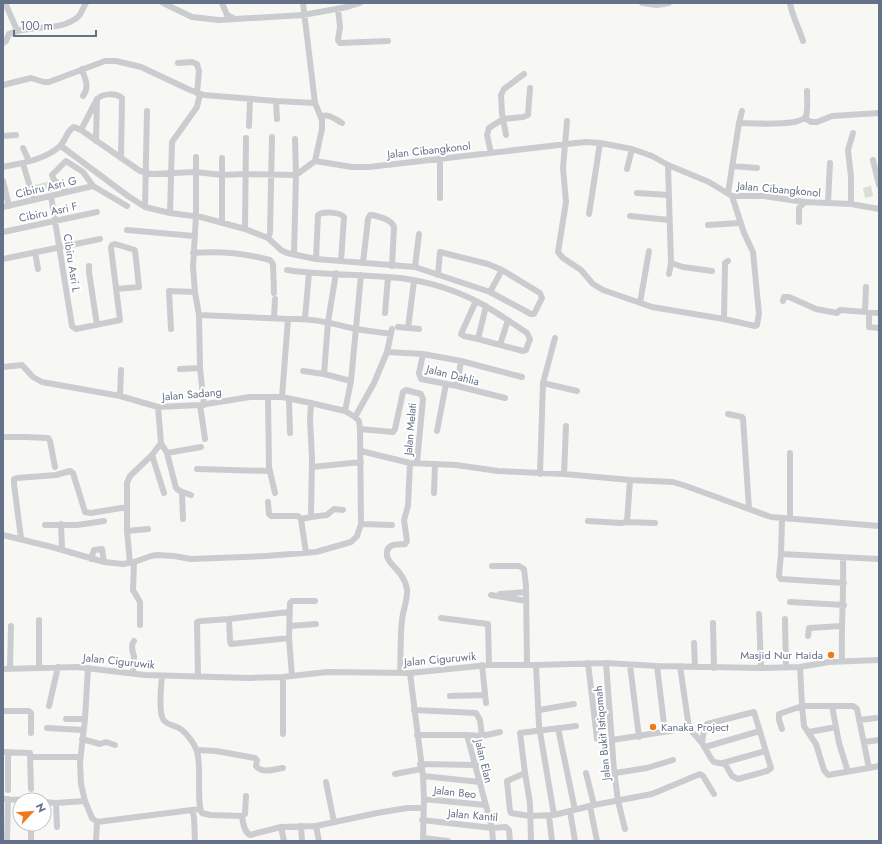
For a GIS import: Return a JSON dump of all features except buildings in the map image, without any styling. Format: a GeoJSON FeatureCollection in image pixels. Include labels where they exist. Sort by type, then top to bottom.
{"type":"FeatureCollection","features":[{"type":"Feature","properties":{"kind":"street"},"geometry":{"type":"LineString","coordinates":[[5,3],[17,30]]}},
{"type":"Feature","properties":{"kind":"street"},"geometry":{"type":"LineString","coordinates":[[3,43],[6,41],[9,34],[17,30],[65,24],[79,16],[86,3]]}},
{"type":"Feature","properties":{"kind":"street"},"geometry":{"type":"LineString","coordinates":[[163,3],[181,13],[199,19],[219,20],[303,14],[338,9],[347,5],[360,3]]}},
{"type":"Feature","properties":{"kind":"street"},"geometry":{"type":"LineString","coordinates":[[222,3],[227,15],[233,18]]}},
{"type":"Feature","properties":{"kind":"street"},"geometry":{"type":"LineString","coordinates":[[3,167],[44,156],[60,146],[71,129],[74,127],[81,130],[145,173],[196,172],[222,175],[296,175],[315,161],[322,129],[321,116],[315,102],[303,14],[303,3]]}},
{"type":"Feature","properties":{"kind":"street"},"geometry":{"type":"LineString","coordinates":[[642,3],[657,5],[669,3]]}},
{"type":"Feature","properties":{"kind":"street"},"geometry":{"type":"LineString","coordinates":[[790,3],[802,41]]}},
{"type":"Feature","properties":{"kind":"street"},"geometry":{"type":"LineString","coordinates":[[338,9],[340,27],[338,40],[340,43],[388,41]]}},
{"type":"Feature","properties":{"kind":"street"},"geometry":{"type":"LineString","coordinates":[[3,85],[31,78],[49,82],[105,61],[123,62],[141,67],[198,93],[276,102],[315,102]]}},
{"type":"Feature","properties":{"kind":"street"},"geometry":{"type":"LineString","coordinates":[[170,214],[172,142],[197,107],[198,93],[199,71],[197,64],[192,62],[178,63]]}},
{"type":"Feature","properties":{"kind":"street"},"geometry":{"type":"LineString","coordinates":[[82,69],[87,86],[87,90],[83,96]]}},
{"type":"Feature","properties":{"kind":"street"},"geometry":{"type":"LineString","coordinates":[[506,135],[501,95],[504,89],[524,74]]}},
{"type":"Feature","properties":{"kind":"street"},"geometry":{"type":"LineString","coordinates":[[491,153],[487,131],[503,119],[528,115],[530,88]]}},
{"type":"Feature","properties":{"kind":"street"},"geometry":{"type":"LineString","coordinates":[[805,118],[807,90]]}},
{"type":"Feature","properties":{"kind":"street"},"geometry":{"type":"LineString","coordinates":[[81,130],[99,97],[113,94],[120,96],[122,98],[121,158]]}},
{"type":"Feature","properties":{"kind":"street"},"geometry":{"type":"LineString","coordinates":[[96,141],[97,99]]}},
{"type":"Feature","properties":{"kind":"street"},"geometry":{"type":"LineString","coordinates":[[249,126],[250,100]]}},
{"type":"Feature","properties":{"kind":"street"},"geometry":{"type":"LineString","coordinates":[[276,102],[277,119]]}},
{"type":"Feature","properties":{"kind":"street"},"geometry":{"type":"LineString","coordinates":[[145,207],[147,111]]}},
{"type":"Feature","properties":{"kind":"street"},"geometry":{"type":"LineString","coordinates":[[566,121],[563,168],[566,202],[558,252],[563,258],[581,270],[598,288],[640,303],[652,307],[757,326],[758,318],[753,252],[730,194],[732,166],[742,111]]}},
{"type":"Feature","properties":{"kind":"street"},"geometry":{"type":"LineString","coordinates":[[805,118],[811,122],[818,122],[832,116],[879,112]]}},
{"type":"Feature","properties":{"kind":"street"},"geometry":{"type":"LineString","coordinates":[[321,116],[331,116],[342,123]]}},
{"type":"Feature","properties":{"kind":"street"},"geometry":{"type":"LineString","coordinates":[[739,124],[788,123],[805,118]]}},
{"type":"Feature","properties":{"kind":"street"},"geometry":{"type":"LineString","coordinates":[[851,204],[851,177],[848,150],[853,133]]}},
{"type":"Feature","properties":{"kind":"street"},"geometry":{"type":"LineString","coordinates":[[3,136],[16,135]]}},
{"type":"Feature","properties":{"kind":"street"},"geometry":{"type":"LineString","coordinates":[[268,238],[270,233],[272,137]]}},
{"type":"Feature","properties":{"kind":"street"},"geometry":{"type":"LineString","coordinates":[[245,229],[246,138]]}},
{"type":"Feature","properties":{"kind":"street"},"geometry":{"type":"LineString","coordinates":[[294,254],[296,175],[295,139]]}},
{"type":"Feature","properties":{"kind":"street","name":"Jalan Cibangkonol"},"geometry":{"type":"LineString","coordinates":[[315,161],[352,167],[369,167],[586,142],[600,143],[632,149],[652,156],[668,165],[709,182],[730,194],[764,196],[804,202],[851,204],[879,209]]}},
{"type":"Feature","properties":{"kind":"street"},"geometry":{"type":"LineString","coordinates":[[589,214],[600,143]]}},
{"type":"Feature","properties":{"kind":"street"},"geometry":{"type":"LineString","coordinates":[[60,146],[145,207],[170,214],[196,216],[245,229],[268,238],[281,250],[288,253],[316,259],[415,268],[490,292],[531,314],[534,314],[542,298],[540,293],[502,270],[488,264],[440,252],[438,275]]}},
{"type":"Feature","properties":{"kind":"street"},"geometry":{"type":"LineString","coordinates":[[23,148],[29,161]]}},
{"type":"Feature","properties":{"kind":"street"},"geometry":{"type":"LineString","coordinates":[[627,169],[632,149]]}},
{"type":"Feature","properties":{"kind":"street"},"geometry":{"type":"LineString","coordinates":[[196,157],[196,216],[193,254],[195,292],[199,314],[200,368],[205,439]]}},
{"type":"Feature","properties":{"kind":"street"},"geometry":{"type":"LineString","coordinates":[[222,158],[222,223]]}},
{"type":"Feature","properties":{"kind":"street"},"geometry":{"type":"LineString","coordinates":[[440,160],[440,198]]}},
{"type":"Feature","properties":{"kind":"street"},"geometry":{"type":"LineString","coordinates":[[873,160],[879,185]]}},
{"type":"Feature","properties":{"kind":"street"},"geometry":{"type":"LineString","coordinates":[[67,192],[54,180],[52,175],[66,161],[83,172],[93,186],[127,206]]}},
{"type":"Feature","properties":{"kind":"street"},"geometry":{"type":"LineString","coordinates":[[828,203],[830,163]]}},
{"type":"Feature","properties":{"kind":"street"},"geometry":{"type":"LineString","coordinates":[[668,165],[669,274]]}},
{"type":"Feature","properties":{"kind":"street"},"geometry":{"type":"LineString","coordinates":[[732,166],[757,168]]}},
{"type":"Feature","properties":{"kind":"street"},"geometry":{"type":"LineString","coordinates":[[24,167],[34,200]]}},
{"type":"Feature","properties":{"kind":"street"},"geometry":{"type":"LineString","coordinates":[[3,181],[6,206]]}},
{"type":"Feature","properties":{"kind":"street","name":"Cibiru Asri G"},"geometry":{"type":"LineString","coordinates":[[6,206],[93,186]]}},
{"type":"Feature","properties":{"kind":"street"},"geometry":{"type":"LineString","coordinates":[[637,193],[668,195]]}},
{"type":"Feature","properties":{"kind":"street","name":"Cibiru Asri L"},"geometry":{"type":"LineString","coordinates":[[51,196],[72,326],[76,329],[97,325]]}},
{"type":"Feature","properties":{"kind":"street"},"geometry":{"type":"LineString","coordinates":[[799,222],[799,208],[804,202]]}},
{"type":"Feature","properties":{"kind":"street","name":"Cibiru Asri F"},"geometry":{"type":"LineString","coordinates":[[3,232],[97,212]]}},
{"type":"Feature","properties":{"kind":"street"},"geometry":{"type":"LineString","coordinates":[[316,259],[318,215],[321,213],[329,213],[340,214],[344,217],[341,261]]}},
{"type":"Feature","properties":{"kind":"street"},"geometry":{"type":"LineString","coordinates":[[363,264],[368,219],[370,215],[372,215],[393,223],[392,266]]}},
{"type":"Feature","properties":{"kind":"street"},"geometry":{"type":"LineString","coordinates":[[630,216],[669,220]]}},
{"type":"Feature","properties":{"kind":"street"},"geometry":{"type":"LineString","coordinates":[[708,225],[740,222]]}},
{"type":"Feature","properties":{"kind":"street"},"geometry":{"type":"LineString","coordinates":[[127,230],[194,236]]}},
{"type":"Feature","properties":{"kind":"street"},"geometry":{"type":"LineString","coordinates":[[415,268],[419,234]]}},
{"type":"Feature","properties":{"kind":"street"},"geometry":{"type":"LineString","coordinates":[[3,259],[60,246],[100,239]]}},
{"type":"Feature","properties":{"kind":"street"},"geometry":{"type":"LineString","coordinates":[[89,266],[88,272],[97,325],[120,320],[116,289],[111,248],[113,244],[134,248],[139,287],[116,289]]}},
{"type":"Feature","properties":{"kind":"street"},"geometry":{"type":"LineString","coordinates":[[640,303],[649,251]]}},
{"type":"Feature","properties":{"kind":"street"},"geometry":{"type":"LineString","coordinates":[[35,252],[38,268]]}},
{"type":"Feature","properties":{"kind":"street"},"geometry":{"type":"LineString","coordinates":[[193,254],[212,252],[235,253],[270,260],[273,264],[274,318]]}},
{"type":"Feature","properties":{"kind":"street"},"geometry":{"type":"LineString","coordinates":[[724,319],[725,263],[728,260]]}},
{"type":"Feature","properties":{"kind":"street"},"geometry":{"type":"LineString","coordinates":[[670,263],[688,268],[712,271]]}},
{"type":"Feature","properties":{"kind":"street"},"geometry":{"type":"LineString","coordinates":[[287,270],[309,273],[362,274],[388,277],[414,281],[450,290],[476,301],[486,306],[529,335],[530,339],[527,349],[523,351],[461,334],[476,301]]}},
{"type":"Feature","properties":{"kind":"street"},"geometry":{"type":"LineString","coordinates":[[490,292],[502,270]]}},
{"type":"Feature","properties":{"kind":"street"},"geometry":{"type":"LineString","coordinates":[[305,318],[309,273]]}},
{"type":"Feature","properties":{"kind":"street"},"geometry":{"type":"LineString","coordinates":[[324,374],[328,322],[336,273]]}},
{"type":"Feature","properties":{"kind":"street"},"geometry":{"type":"LineString","coordinates":[[345,412],[351,381],[362,274]]}},
{"type":"Feature","properties":{"kind":"street"},"geometry":{"type":"LineString","coordinates":[[384,313],[388,277]]}},
{"type":"Feature","properties":{"kind":"street"},"geometry":{"type":"LineString","coordinates":[[408,328],[414,281]]}},
{"type":"Feature","properties":{"kind":"street"},"geometry":{"type":"LineString","coordinates":[[866,287],[869,327],[879,328]]}},
{"type":"Feature","properties":{"kind":"street"},"geometry":{"type":"LineString","coordinates":[[171,329],[169,291],[195,292]]}},
{"type":"Feature","properties":{"kind":"street"},"geometry":{"type":"LineString","coordinates":[[783,301],[784,298],[789,297],[822,310],[837,313],[840,310],[879,313]]}},
{"type":"Feature","properties":{"kind":"street"},"geometry":{"type":"LineString","coordinates":[[478,339],[486,306]]}},
{"type":"Feature","properties":{"kind":"street"},"geometry":{"type":"LineString","coordinates":[[199,314],[288,319],[282,397]]}},
{"type":"Feature","properties":{"kind":"street"},"geometry":{"type":"LineString","coordinates":[[291,319],[305,318],[356,329],[419,329]]}},
{"type":"Feature","properties":{"kind":"street"},"geometry":{"type":"LineString","coordinates":[[500,345],[508,320]]}},
{"type":"Feature","properties":{"kind":"street"},"geometry":{"type":"LineString","coordinates":[[3,535],[21,538],[62,549],[91,559],[117,564],[132,563],[157,555],[191,559],[306,552],[325,550],[351,542],[357,536],[361,524],[360,429],[358,421],[355,417],[374,383],[387,352],[394,330]]}},
{"type":"Feature","properties":{"kind":"street"},"geometry":{"type":"LineString","coordinates":[[540,474],[543,383],[555,338]]}},
{"type":"Feature","properties":{"kind":"street"},"geometry":{"type":"LineString","coordinates":[[387,352],[423,354],[461,360],[522,377]]}},
{"type":"Feature","properties":{"kind":"street","name":"Jalan Dahlia"},"geometry":{"type":"LineString","coordinates":[[423,354],[419,373],[420,378],[505,398]]}},
{"type":"Feature","properties":{"kind":"street"},"geometry":{"type":"LineString","coordinates":[[457,386],[461,360]]}},
{"type":"Feature","properties":{"kind":"street","name":"Jalan Sadang"},"geometry":{"type":"LineString","coordinates":[[3,367],[22,364],[34,377],[42,382],[120,396],[158,407],[202,405],[250,397],[282,397],[345,412],[355,417]]}},
{"type":"Feature","properties":{"kind":"street"},"geometry":{"type":"LineString","coordinates":[[180,369],[200,368]]}},
{"type":"Feature","properties":{"kind":"street"},"geometry":{"type":"LineString","coordinates":[[120,396],[121,370]]}},
{"type":"Feature","properties":{"kind":"street"},"geometry":{"type":"LineString","coordinates":[[303,371],[324,374],[351,381]]}},
{"type":"Feature","properties":{"kind":"street"},"geometry":{"type":"LineString","coordinates":[[543,383],[577,391]]}},
{"type":"Feature","properties":{"kind":"street"},"geometry":{"type":"LineString","coordinates":[[437,431],[446,384]]}},
{"type":"Feature","properties":{"kind":"street","name":"Jalan Melati"},"geometry":{"type":"LineString","coordinates":[[360,429],[392,432],[395,429],[403,392],[406,390],[421,394],[423,399],[414,463]]}},
{"type":"Feature","properties":{"kind":"street"},"geometry":{"type":"LineString","coordinates":[[268,397],[269,471],[275,493]]}},
{"type":"Feature","properties":{"kind":"street"},"geometry":{"type":"LineString","coordinates":[[289,399],[290,433]]}},
{"type":"Feature","properties":{"kind":"street"},"geometry":{"type":"LineString","coordinates":[[312,403],[310,420],[312,517]]}},
{"type":"Feature","properties":{"kind":"street"},"geometry":{"type":"LineString","coordinates":[[158,407],[161,443],[167,453],[176,486],[178,490],[191,495]]}},
{"type":"Feature","properties":{"kind":"street"},"geometry":{"type":"LineString","coordinates":[[728,414],[743,418],[749,509]]}},
{"type":"Feature","properties":{"kind":"street"},"geometry":{"type":"LineString","coordinates":[[564,474],[566,426]]}},
{"type":"Feature","properties":{"kind":"street"},"geometry":{"type":"LineString","coordinates":[[3,438],[48,438],[50,441],[54,467]]}},
{"type":"Feature","properties":{"kind":"street"},"geometry":{"type":"LineString","coordinates":[[140,625],[140,602],[134,593],[132,563],[127,531],[126,487],[129,478],[152,455],[161,443]]}},
{"type":"Feature","properties":{"kind":"street"},"geometry":{"type":"LineString","coordinates":[[167,453],[201,447]]}},
{"type":"Feature","properties":{"kind":"street"},"geometry":{"type":"LineString","coordinates":[[361,451],[414,463],[456,465],[540,474],[564,474],[679,483],[767,516],[879,526]]}},
{"type":"Feature","properties":{"kind":"street"},"geometry":{"type":"LineString","coordinates":[[790,453],[790,519]]}},
{"type":"Feature","properties":{"kind":"street"},"geometry":{"type":"LineString","coordinates":[[152,455],[164,493]]}},
{"type":"Feature","properties":{"kind":"street"},"geometry":{"type":"LineString","coordinates":[[312,467],[361,462]]}},
{"type":"Feature","properties":{"kind":"street"},"geometry":{"type":"LineString","coordinates":[[400,673],[404,608],[407,589],[402,576],[387,556],[387,551],[389,547],[393,545],[405,544],[407,541],[404,520],[408,506],[414,463]]}},
{"type":"Feature","properties":{"kind":"street"},"geometry":{"type":"LineString","coordinates":[[434,493],[435,464]]}},
{"type":"Feature","properties":{"kind":"street"},"geometry":{"type":"LineString","coordinates":[[197,469],[269,471]]}},
{"type":"Feature","properties":{"kind":"street"},"geometry":{"type":"LineString","coordinates":[[21,538],[14,484],[14,479],[17,478],[56,475],[70,471],[73,473],[85,512],[91,513],[127,507]]}},
{"type":"Feature","properties":{"kind":"street"},"geometry":{"type":"LineString","coordinates":[[627,522],[630,480]]}},
{"type":"Feature","properties":{"kind":"street"},"geometry":{"type":"LineString","coordinates":[[182,492],[183,519]]}},
{"type":"Feature","properties":{"kind":"street"},"geometry":{"type":"LineString","coordinates":[[268,502],[269,514],[271,516],[298,516],[301,519],[327,515],[334,510],[343,510]]}},
{"type":"Feature","properties":{"kind":"street"},"geometry":{"type":"LineString","coordinates":[[782,518],[779,576],[781,579],[844,583]]}},
{"type":"Feature","properties":{"kind":"street"},"geometry":{"type":"LineString","coordinates":[[301,519],[306,552]]}},
{"type":"Feature","properties":{"kind":"street"},"geometry":{"type":"LineString","coordinates":[[45,525],[77,525],[104,521]]}},
{"type":"Feature","properties":{"kind":"street"},"geometry":{"type":"LineString","coordinates":[[588,521],[655,523]]}},
{"type":"Feature","properties":{"kind":"street"},"geometry":{"type":"LineString","coordinates":[[61,524],[62,549]]}},
{"type":"Feature","properties":{"kind":"street"},"geometry":{"type":"LineString","coordinates":[[361,524],[392,525]]}},
{"type":"Feature","properties":{"kind":"street"},"geometry":{"type":"LineString","coordinates":[[127,531],[148,529]]}},
{"type":"Feature","properties":{"kind":"street"},"geometry":{"type":"LineString","coordinates":[[91,559],[94,550],[102,549],[104,562]]}},
{"type":"Feature","properties":{"kind":"street"},"geometry":{"type":"LineString","coordinates":[[781,554],[879,559]]}},
{"type":"Feature","properties":{"kind":"street"},"geometry":{"type":"LineString","coordinates":[[842,661],[841,626],[844,605],[843,558]]}},
{"type":"Feature","properties":{"kind":"street"},"geometry":{"type":"LineString","coordinates":[[492,566],[522,567],[525,574],[527,664]]}},
{"type":"Feature","properties":{"kind":"street"},"geometry":{"type":"LineString","coordinates":[[126,588],[133,587]]}},
{"type":"Feature","properties":{"kind":"street"},"geometry":{"type":"LineString","coordinates":[[526,592],[491,594],[526,601]]}},
{"type":"Feature","properties":{"kind":"street"},"geometry":{"type":"LineString","coordinates":[[292,676],[289,638],[290,602],[315,601]]}},
{"type":"Feature","properties":{"kind":"street"},"geometry":{"type":"LineString","coordinates":[[790,602],[844,605]]}},
{"type":"Feature","properties":{"kind":"street"},"geometry":{"type":"LineString","coordinates":[[198,676],[197,622],[289,612]]}},
{"type":"Feature","properties":{"kind":"street"},"geometry":{"type":"LineString","coordinates":[[759,614],[761,668]]}},
{"type":"Feature","properties":{"kind":"street"},"geometry":{"type":"LineString","coordinates":[[229,618],[231,644],[289,638]]}},
{"type":"Feature","properties":{"kind":"street"},"geometry":{"type":"LineString","coordinates":[[441,618],[488,624],[485,665],[486,703]]}},
{"type":"Feature","properties":{"kind":"street"},"geometry":{"type":"LineString","coordinates":[[785,619],[786,668]]}},
{"type":"Feature","properties":{"kind":"street"},"geometry":{"type":"LineString","coordinates":[[39,620],[39,667]]}},
{"type":"Feature","properties":{"kind":"street"},"geometry":{"type":"LineString","coordinates":[[713,623],[714,668]]}},
{"type":"Feature","properties":{"kind":"street"},"geometry":{"type":"LineString","coordinates":[[290,626],[316,624]]}},
{"type":"Feature","properties":{"kind":"street"},"geometry":{"type":"LineString","coordinates":[[10,668],[11,626]]}},
{"type":"Feature","properties":{"kind":"street"},"geometry":{"type":"LineString","coordinates":[[808,636],[809,628],[841,626]]}},
{"type":"Feature","properties":{"kind":"street"},"geometry":{"type":"LineString","coordinates":[[133,673],[134,656],[132,653],[132,643],[134,641]]}},
{"type":"Feature","properties":{"kind":"street"},"geometry":{"type":"LineString","coordinates":[[694,643],[695,667]]}},
{"type":"Feature","properties":{"kind":"street","name":"Jalan Ciguruwik"},"geometry":{"type":"LineString","coordinates":[[3,669],[78,667],[162,676],[249,678],[283,677],[327,672],[410,673],[485,665],[606,663],[714,668],[786,668],[828,662],[879,660]]}},
{"type":"Feature","properties":{"kind":"street"},"geometry":{"type":"LineString","coordinates":[[588,663],[597,740]]}},
{"type":"Feature","properties":{"kind":"street","name":"Jalan Bukit Istiqomah"},"geometry":{"type":"LineString","coordinates":[[606,663],[618,801],[625,829]]}},
{"type":"Feature","properties":{"kind":"street"},"geometry":{"type":"LineString","coordinates":[[536,665],[540,731],[551,815],[552,841]]}},
{"type":"Feature","properties":{"kind":"street"},"geometry":{"type":"LineString","coordinates":[[630,665],[639,737]]}},
{"type":"Feature","properties":{"kind":"street"},"geometry":{"type":"LineString","coordinates":[[657,666],[665,732]]}},
{"type":"Feature","properties":{"kind":"street"},"geometry":{"type":"LineString","coordinates":[[680,666],[689,728],[704,745],[714,762],[723,763],[765,751]]}},
{"type":"Feature","properties":{"kind":"street"},"geometry":{"type":"LineString","coordinates":[[49,706],[58,667]]}},
{"type":"Feature","properties":{"kind":"street"},"geometry":{"type":"LineString","coordinates":[[800,667],[804,726],[816,744],[826,774],[829,776],[879,766]]}},
{"type":"Feature","properties":{"kind":"street"},"geometry":{"type":"LineString","coordinates":[[88,668],[85,719],[80,756],[81,784],[85,801],[92,818],[96,822],[96,841],[100,841]]}},
{"type":"Feature","properties":{"kind":"street"},"geometry":{"type":"LineString","coordinates":[[410,673],[424,799],[422,820],[423,838],[448,841]]}},
{"type":"Feature","properties":{"kind":"street"},"geometry":{"type":"LineString","coordinates":[[162,676],[162,719],[166,723],[184,731],[197,750],[200,766],[200,809],[202,813],[210,815],[242,816]]}},
{"type":"Feature","properties":{"kind":"street"},"geometry":{"type":"LineString","coordinates":[[283,677],[283,734]]}},
{"type":"Feature","properties":{"kind":"street"},"geometry":{"type":"LineString","coordinates":[[450,696],[485,695]]}},
{"type":"Feature","properties":{"kind":"street"},"geometry":{"type":"LineString","coordinates":[[539,710],[574,704]]}},
{"type":"Feature","properties":{"kind":"street"},"geometry":{"type":"LineString","coordinates":[[782,729],[779,714],[802,706],[821,705],[855,707],[870,768]]}},
{"type":"Feature","properties":{"kind":"street"},"geometry":{"type":"LineString","coordinates":[[832,706],[848,772]]}},
{"type":"Feature","properties":{"kind":"street"},"geometry":{"type":"LineString","coordinates":[[414,710],[476,713],[479,717],[482,736]]}},
{"type":"Feature","properties":{"kind":"street"},"geometry":{"type":"LineString","coordinates":[[3,711],[31,712],[30,733]]}},
{"type":"Feature","properties":{"kind":"street"},"geometry":{"type":"LineString","coordinates":[[704,745],[704,728],[708,724],[752,712],[755,713],[765,751],[771,766],[770,769],[741,778],[733,777],[727,766],[723,763]]}},
{"type":"Feature","properties":{"kind":"street"},"geometry":{"type":"LineString","coordinates":[[859,720],[876,718]]}},
{"type":"Feature","properties":{"kind":"street"},"geometry":{"type":"LineString","coordinates":[[66,719],[85,719]]}},
{"type":"Feature","properties":{"kind":"street"},"geometry":{"type":"LineString","coordinates":[[531,841],[530,803],[520,734],[522,732],[576,726]]}},
{"type":"Feature","properties":{"kind":"street"},"geometry":{"type":"LineString","coordinates":[[809,732],[836,727]]}},
{"type":"Feature","properties":{"kind":"street"},"geometry":{"type":"LineString","coordinates":[[47,728],[83,730]]}},
{"type":"Feature","properties":{"kind":"street"},"geometry":{"type":"LineString","coordinates":[[558,728],[572,810],[575,841]]}},
{"type":"Feature","properties":{"kind":"street"},"geometry":{"type":"LineString","coordinates":[[612,740],[689,728]]}},
{"type":"Feature","properties":{"kind":"street"},"geometry":{"type":"LineString","coordinates":[[704,745],[760,731]]}},
{"type":"Feature","properties":{"kind":"street"},"geometry":{"type":"LineString","coordinates":[[467,735],[482,736],[500,732]]}},
{"type":"Feature","properties":{"kind":"street","name":"Jalan Elan"},"geometry":{"type":"LineString","coordinates":[[417,735],[467,735],[492,828],[493,841]]}},
{"type":"Feature","properties":{"kind":"street"},"geometry":{"type":"LineString","coordinates":[[82,739],[100,744],[106,742],[115,745]]}},
{"type":"Feature","properties":{"kind":"street"},"geometry":{"type":"LineString","coordinates":[[864,742],[879,740]]}},
{"type":"Feature","properties":{"kind":"street"},"geometry":{"type":"LineString","coordinates":[[197,750],[216,751],[255,758],[258,760],[256,766],[261,770],[283,768]]}},
{"type":"Feature","properties":{"kind":"street"},"geometry":{"type":"LineString","coordinates":[[8,790],[6,752],[30,753],[31,789]]}},
{"type":"Feature","properties":{"kind":"street"},"geometry":{"type":"LineString","coordinates":[[31,757],[80,756]]}},
{"type":"Feature","properties":{"kind":"street"},"geometry":{"type":"LineString","coordinates":[[615,773],[647,768],[673,760]]}},
{"type":"Feature","properties":{"kind":"street"},"geometry":{"type":"LineString","coordinates":[[395,774],[421,767],[476,764]]}},
{"type":"Feature","properties":{"kind":"street"},"geometry":{"type":"LineString","coordinates":[[525,773],[507,781],[510,811],[513,814],[530,816],[551,815],[652,794],[700,774],[703,776],[714,794]]}},
{"type":"Feature","properties":{"kind":"street"},"geometry":{"type":"LineString","coordinates":[[586,773],[597,841]]}},
{"type":"Feature","properties":{"kind":"street"},"geometry":{"type":"LineString","coordinates":[[422,776],[480,782]]}},
{"type":"Feature","properties":{"kind":"street"},"geometry":{"type":"LineString","coordinates":[[326,782],[334,822]]}},
{"type":"Feature","properties":{"kind":"street"},"geometry":{"type":"LineString","coordinates":[[246,796],[245,814],[242,816],[244,827],[250,835],[281,827],[316,826],[377,812],[407,808],[423,808]]}},
{"type":"Feature","properties":{"kind":"street"},"geometry":{"type":"LineString","coordinates":[[5,799],[7,841]]}},
{"type":"Feature","properties":{"kind":"street","name":"Jalan Beo"},"geometry":{"type":"LineString","coordinates":[[424,799],[485,805]]}},
{"type":"Feature","properties":{"kind":"street"},"geometry":{"type":"LineString","coordinates":[[52,803],[85,801]]}},
{"type":"Feature","properties":{"kind":"street"},"geometry":{"type":"LineString","coordinates":[[56,803],[57,827]]}},
{"type":"Feature","properties":{"kind":"street"},"geometry":{"type":"LineString","coordinates":[[96,822],[200,809]]}},
{"type":"Feature","properties":{"kind":"street"},"geometry":{"type":"LineString","coordinates":[[192,810],[194,817],[195,841]]}},
{"type":"Feature","properties":{"kind":"street","name":"Jalan Kantil"},"geometry":{"type":"LineString","coordinates":[[422,820],[492,828],[507,828],[509,830],[510,841]]}},
{"type":"Feature","properties":{"kind":"street"},"geometry":{"type":"LineString","coordinates":[[301,826],[302,841]]}},
{"type":"Feature","properties":{"kind":"street"},"geometry":{"type":"LineString","coordinates":[[316,826],[319,841]]}},
{"type":"Feature","properties":{"kind":"street"},"geometry":{"type":"LineString","coordinates":[[281,827],[284,841]]}},
{"type":"Feature","properties":{"kind":"green space"},"geometry":{"type":"Polygon","coordinates":[[[50,181],[53,191],[38,194],[35,185],[50,181]]]}},
{"type":"Feature","properties":{"kind":"green space"},"geometry":{"type":"Polygon","coordinates":[[[871,186],[873,196],[865,198],[863,188],[871,186]]]}},
{"type":"Feature","properties":{"kind":"place","name":"Masjid Nur Haida"},"geometry":{"type":"Point","coordinates":[831,655]}},
{"type":"Feature","properties":{"kind":"place","name":"Kanaka Project"},"geometry":{"type":"Point","coordinates":[653,727]}}]}
